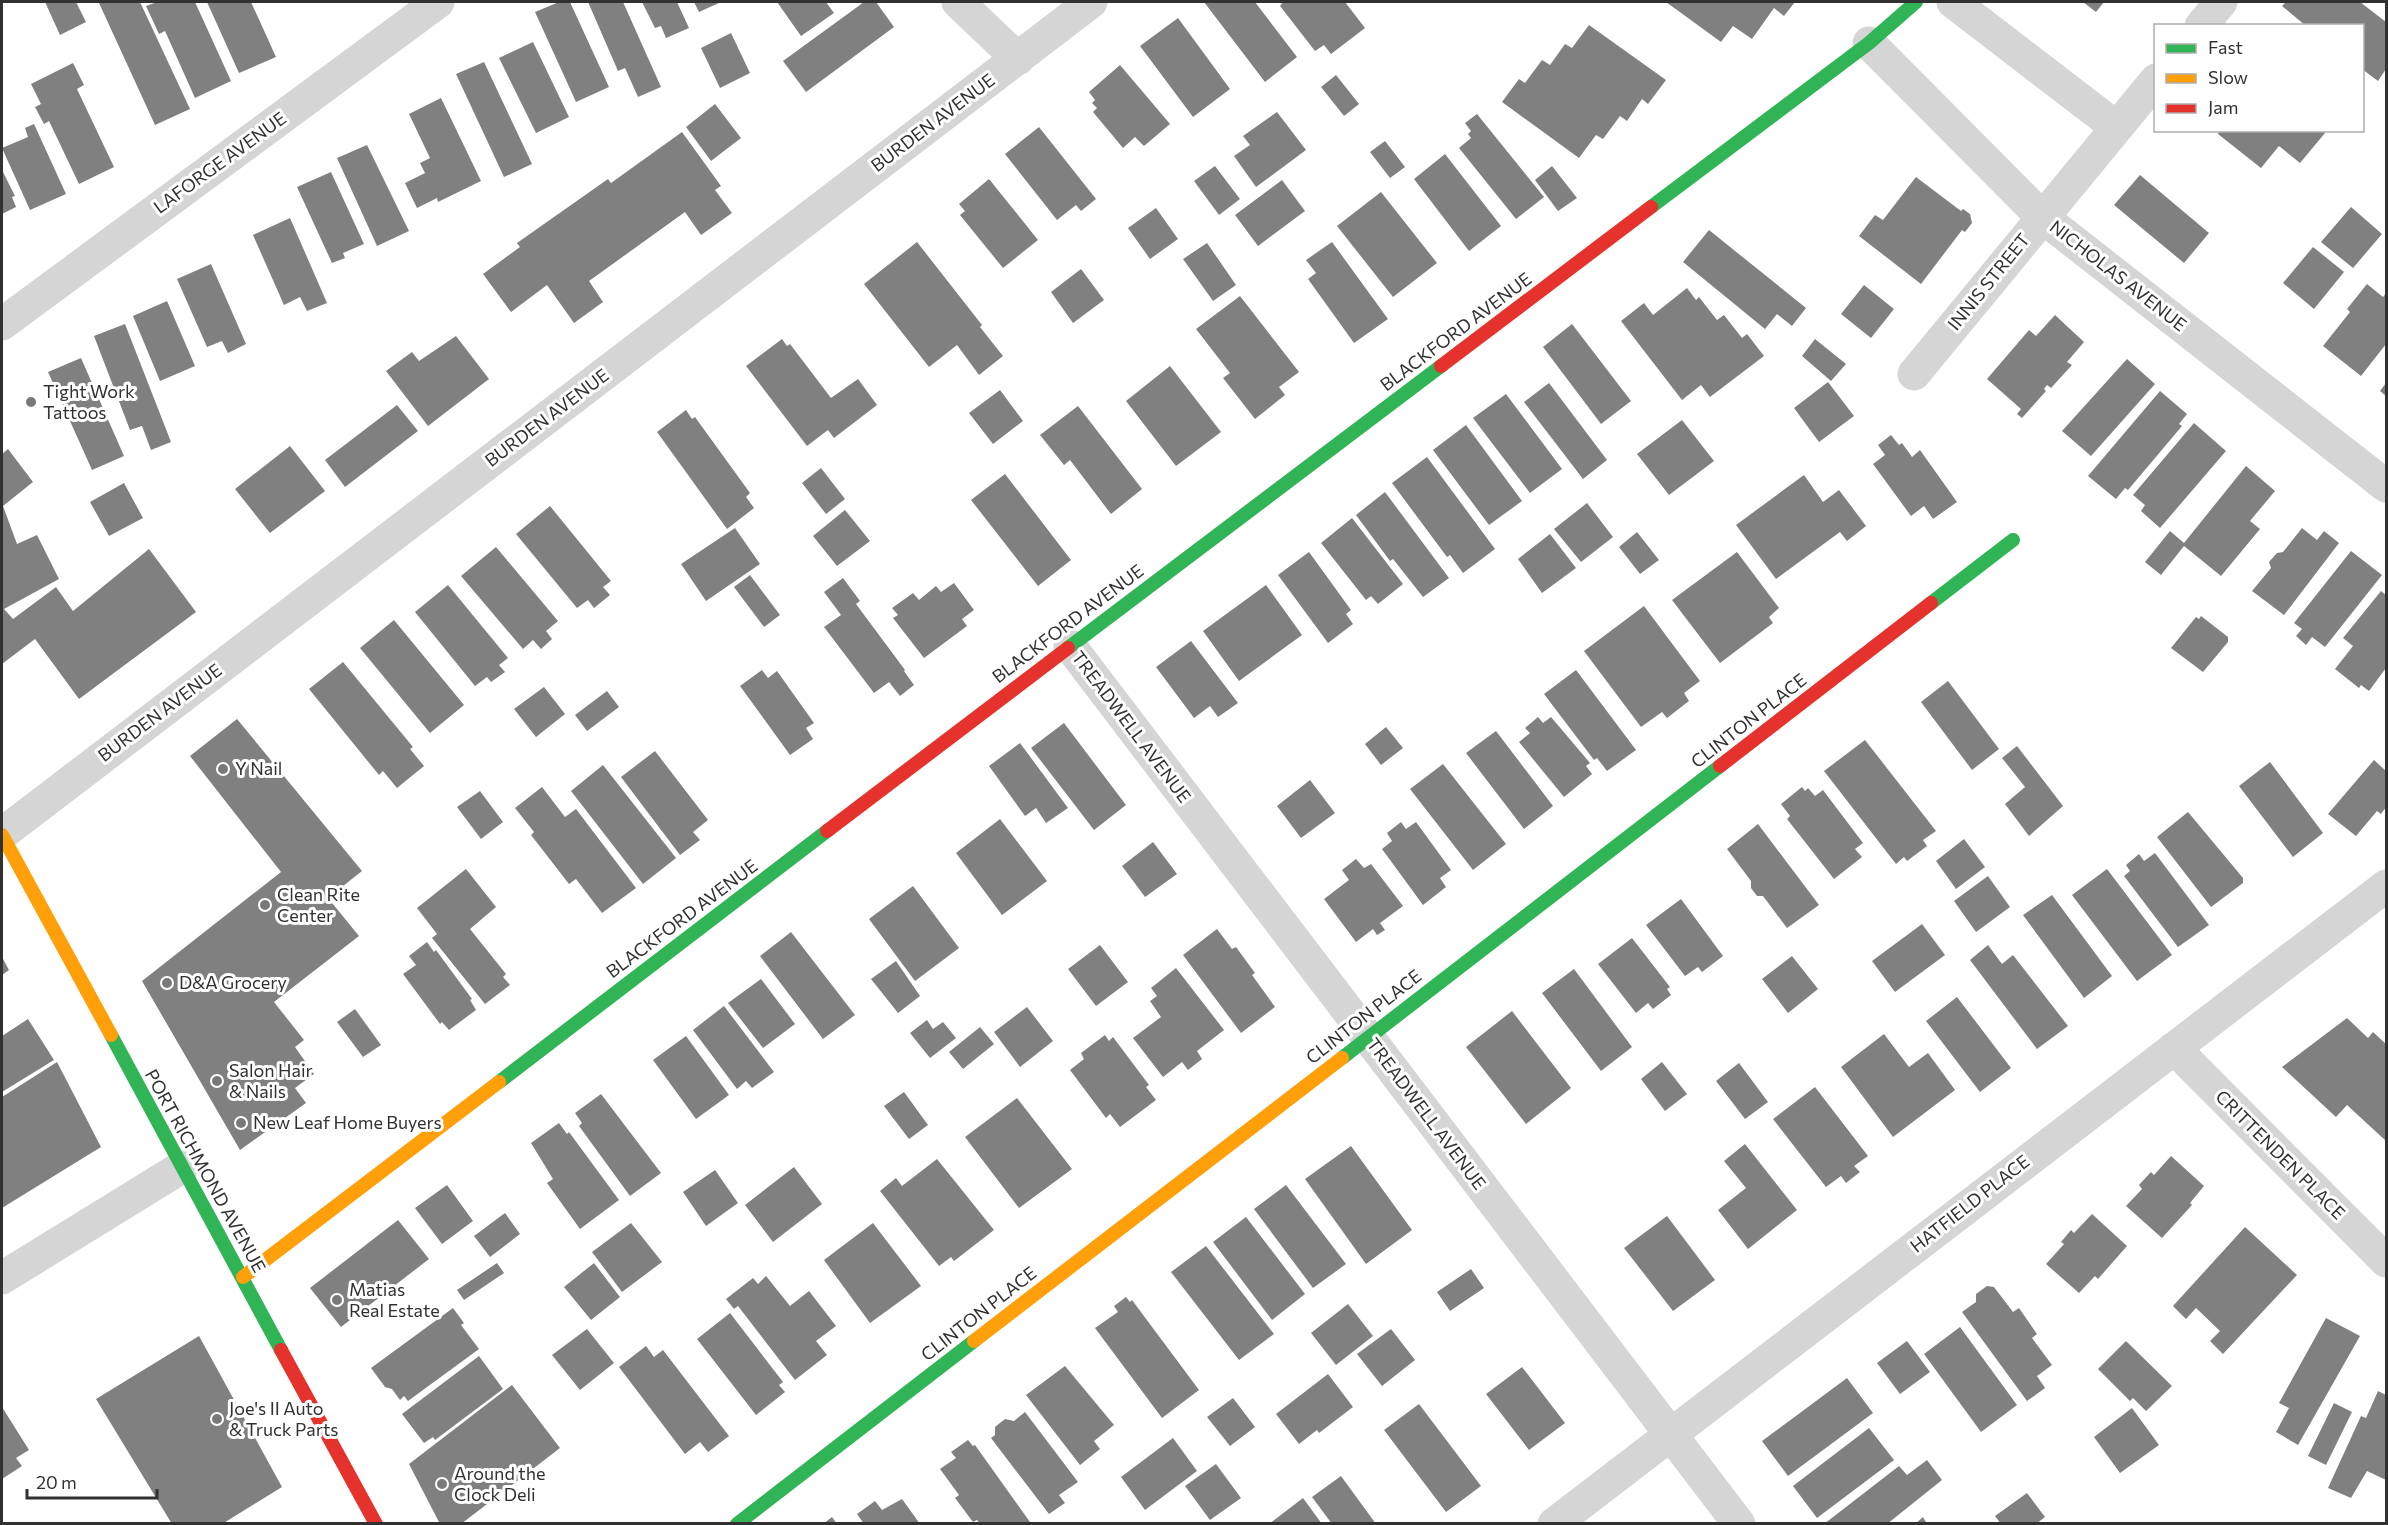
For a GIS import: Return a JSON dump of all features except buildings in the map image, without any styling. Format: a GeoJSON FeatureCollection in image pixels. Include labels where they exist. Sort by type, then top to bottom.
{"type":"FeatureCollection","features":[{"type":"Feature","properties":{"kind":"street","name":"LAFORGE AVENUE"},"geometry":{"type":"LineString","coordinates":[[2,324],[438,2]]}},
{"type":"Feature","properties":{"kind":"street"},"geometry":{"type":"LineString","coordinates":[[958,2],[1018,59]]}},
{"type":"Feature","properties":{"kind":"street","name":"BURDEN AVENUE"},"geometry":{"type":"LineString","coordinates":[[2,834],[1091,2]]}},
{"type":"Feature","properties":{"kind":"street","name":"BLACKFORD AVENUE"},"geometry":{"type":"LineString","coordinates":[[243,1277],[1070,646],[1869,43],[1916,2]]}},
{"type":"Feature","properties":{"kind":"street"},"geometry":{"type":"LineString","coordinates":[[1953,2],[2116,127]]}},
{"type":"Feature","properties":{"kind":"street"},"geometry":{"type":"LineString","coordinates":[[2203,24],[2221,2]]}},
{"type":"Feature","properties":{"kind":"street","name":"NICHOLAS AVENUE"},"geometry":{"type":"LineString","coordinates":[[1869,43],[2041,216],[2386,486]]}},
{"type":"Feature","properties":{"kind":"street","name":"INNIS STREET"},"geometry":{"type":"LineString","coordinates":[[1914,374],[2019,248],[2041,216],[2154,82]]}},
{"type":"Feature","properties":{"kind":"street","name":"CLINTON PLACE"},"geometry":{"type":"LineString","coordinates":[[737,1524],[2013,540]]}},
{"type":"Feature","properties":{"kind":"street","name":"TREADWELL AVENUE"},"geometry":{"type":"LineString","coordinates":[[1070,646],[1739,1524]]}},
{"type":"Feature","properties":{"kind":"street","name":"PORT RICHMOND AVENUE"},"geometry":{"type":"LineString","coordinates":[[2,834],[376,1524]]}},
{"type":"Feature","properties":{"kind":"street","name":"HATFIELD PLACE"},"geometry":{"type":"LineString","coordinates":[[1554,1524],[2386,886]]}},
{"type":"Feature","properties":{"kind":"street","name":"CRITTENDEN PLACE"},"geometry":{"type":"LineString","coordinates":[[2174,1048],[2386,1261]]}},
{"type":"Feature","properties":{"kind":"street"},"geometry":{"type":"LineString","coordinates":[[2,1278],[182,1167]]}},
{"type":"Feature","properties":{"kind":"traffic: fast"},"geometry":{"type":"LineString","coordinates":[[1651,207],[1869,43],[1916,2]]}},
{"type":"Feature","properties":{"kind":"traffic: fast"},"geometry":{"type":"LineString","coordinates":[[1068,648],[1441,366]]}},
{"type":"Feature","properties":{"kind":"traffic: fast"},"geometry":{"type":"LineString","coordinates":[[1931,603],[2013,540]]}},
{"type":"Feature","properties":{"kind":"traffic: fast"},"geometry":{"type":"LineString","coordinates":[[1342,1058],[1720,766]]}},
{"type":"Feature","properties":{"kind":"traffic: fast"},"geometry":{"type":"LineString","coordinates":[[499,1082],[827,831]]}},
{"type":"Feature","properties":{"kind":"traffic: fast"},"geometry":{"type":"LineString","coordinates":[[111,1035],[281,1350]]}},
{"type":"Feature","properties":{"kind":"traffic: fast"},"geometry":{"type":"LineString","coordinates":[[737,1524],[974,1341]]}},
{"type":"Feature","properties":{"kind":"traffic: slow"},"geometry":{"type":"LineString","coordinates":[[2,835],[111,1035]]}},
{"type":"Feature","properties":{"kind":"traffic: slow"},"geometry":{"type":"LineString","coordinates":[[974,1341],[1342,1058]]}},
{"type":"Feature","properties":{"kind":"traffic: slow"},"geometry":{"type":"LineString","coordinates":[[243,1277],[499,1082]]}},
{"type":"Feature","properties":{"kind":"traffic: jam"},"geometry":{"type":"LineString","coordinates":[[1441,366],[1651,207]]}},
{"type":"Feature","properties":{"kind":"traffic: jam"},"geometry":{"type":"LineString","coordinates":[[1720,766],[1931,603]]}},
{"type":"Feature","properties":{"kind":"traffic: jam"},"geometry":{"type":"LineString","coordinates":[[827,831],[1068,648]]}},
{"type":"Feature","properties":{"kind":"traffic: jam"},"geometry":{"type":"LineString","coordinates":[[281,1350],[376,1524]]}},
{"type":"Feature","properties":{"kind":"place","name":"Tight Work Tattoos"},"geometry":{"type":"Point","coordinates":[31,402]}},
{"type":"Feature","properties":{"kind":"place","name":"Y Nail"},"geometry":{"type":"Point","coordinates":[223,769]}},
{"type":"Feature","properties":{"kind":"place","name":"Clean Rite Center"},"geometry":{"type":"Point","coordinates":[265,905]}},
{"type":"Feature","properties":{"kind":"place","name":"D&A Grocery"},"geometry":{"type":"Point","coordinates":[167,983]}},
{"type":"Feature","properties":{"kind":"place","name":"Salon Hair & Nails"},"geometry":{"type":"Point","coordinates":[217,1081]}},
{"type":"Feature","properties":{"kind":"place","name":"New Leaf Home Buyers"},"geometry":{"type":"Point","coordinates":[241,1123]}},
{"type":"Feature","properties":{"kind":"place","name":"Matias Real Estate"},"geometry":{"type":"Point","coordinates":[337,1300]}},
{"type":"Feature","properties":{"kind":"place","name":"Joe's II Auto & Truck Parts"},"geometry":{"type":"Point","coordinates":[217,1419]}},
{"type":"Feature","properties":{"kind":"place","name":"Around the Clock Deli"},"geometry":{"type":"Point","coordinates":[442,1484]}}]}
